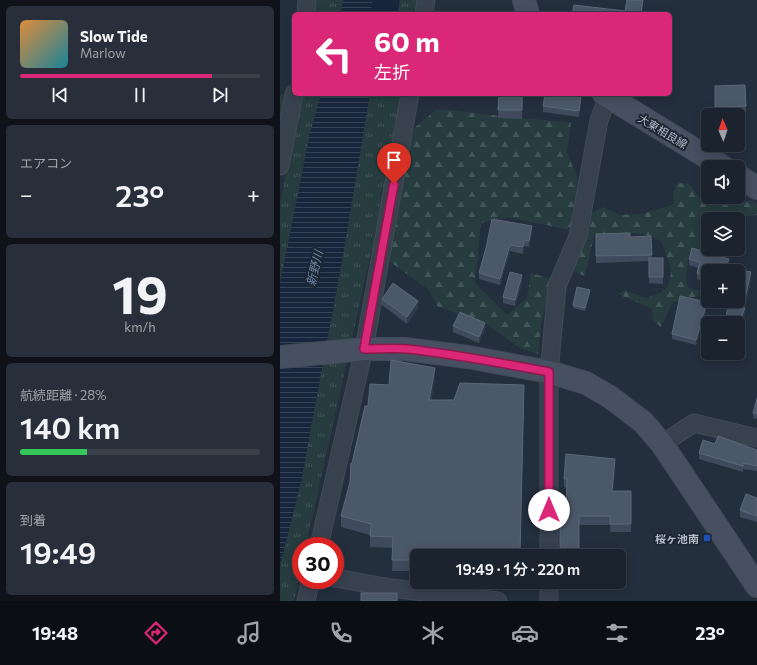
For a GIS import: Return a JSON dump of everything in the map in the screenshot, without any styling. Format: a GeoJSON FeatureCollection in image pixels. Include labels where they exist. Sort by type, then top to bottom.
{"type":"FeatureCollection","features":[{"type":"Feature","properties":{"kind":"street"},"geometry":{"type":"LineString","coordinates":[[306,12],[307,0]]}},
{"type":"Feature","properties":{"kind":"street"},"geometry":{"type":"LineString","coordinates":[[424,12],[426,0]]}},
{"type":"Feature","properties":{"kind":"street"},"geometry":{"type":"LineString","coordinates":[[524,0],[527,12]]}},
{"type":"Feature","properties":{"kind":"street"},"geometry":{"type":"LineString","coordinates":[[280,166],[294,96]]}},
{"type":"Feature","properties":{"kind":"street"},"geometry":{"type":"LineString","coordinates":[[321,537],[410,96]]}},
{"type":"Feature","properties":{"kind":"street"},"geometry":{"type":"LineString","coordinates":[[549,549],[549,372],[557,286],[578,236],[599,120],[606,96]]}},
{"type":"Feature","properties":{"kind":"street","name":"大東相良線"},"geometry":{"type":"LineString","coordinates":[[608,96],[712,160]]}},
{"type":"Feature","properties":{"kind":"street"},"geometry":{"type":"LineString","coordinates":[[745,180],[757,188]]}},
{"type":"Feature","properties":{"kind":"street"},"geometry":{"type":"LineString","coordinates":[[280,357],[358,350],[405,349],[468,357],[549,372],[586,383],[610,397],[643,422],[662,444],[757,586]]}},
{"type":"Feature","properties":{"kind":"street"},"geometry":{"type":"LineString","coordinates":[[662,444],[694,423],[757,438]]}},
{"type":"Feature","properties":{"kind":"street"},"geometry":{"type":"LineString","coordinates":[[344,580],[391,588],[498,601]]}},
{"type":"Feature","properties":{"kind":"street"},"geometry":{"type":"LineString","coordinates":[[306,601],[309,589]]}},
{"type":"Feature","properties":{"kind":"street"},"geometry":{"type":"LineString","coordinates":[[549,589],[549,601]]}},
{"type":"Feature","properties":{"kind":"green space"},"geometry":{"type":"Polygon","coordinates":[[[314,0],[426,0],[423,12],[312,12],[314,0]]]}},
{"type":"Feature","properties":{"kind":"green space"},"geometry":{"type":"Polygon","coordinates":[[[283,94],[284,122],[280,131],[280,95],[283,94]]]}},
{"type":"Feature","properties":{"kind":"green space"},"geometry":{"type":"Polygon","coordinates":[[[300,96],[405,96],[308,537],[292,537],[292,589],[297,589],[294,601],[280,601],[280,205],[300,96]]]}},
{"type":"Feature","properties":{"kind":"green space"},"geometry":{"type":"Polygon","coordinates":[[[437,109],[571,123],[567,152],[585,197],[569,230],[508,217],[481,223],[475,283],[507,315],[527,298],[531,273],[552,279],[541,325],[538,354],[520,348],[488,325],[437,306],[429,290],[389,261],[391,227],[412,130],[437,109]]]}},
{"type":"Feature","properties":{"kind":"green space"},"geometry":{"type":"Polygon","coordinates":[[[678,183],[689,184],[701,200],[701,204],[745,204],[745,202],[752,200],[757,204],[757,215],[745,217],[745,212],[701,212],[701,253],[689,252],[686,280],[688,288],[701,291],[701,295],[673,302],[661,327],[653,321],[652,309],[618,294],[625,290],[646,298],[660,293],[667,287],[670,280],[671,269],[661,241],[647,235],[627,233],[594,235],[585,276],[572,271],[589,214],[603,207],[620,215],[642,214],[674,204],[673,192],[678,183]]]}},
{"type":"Feature","properties":{"kind":"water"},"geometry":{"type":"Polygon","coordinates":[[[343,0],[386,0],[384,12],[341,12],[343,0]]]}},
{"type":"Feature","properties":{"kind":"water"},"geometry":{"type":"Polygon","coordinates":[[[320,96],[370,96],[342,261],[301,482],[280,566],[280,284],[310,133],[320,96]]]}},
{"type":"Feature","properties":{"kind":"building"},"geometry":{"type":"Polygon","coordinates":[[[627,0],[643,0],[641,12],[572,12],[574,5],[625,11],[627,0]]]}},
{"type":"Feature","properties":{"kind":"building"},"geometry":{"type":"Polygon","coordinates":[[[745,85],[746,106],[715,107],[715,86],[745,85]]]}},
{"type":"Feature","properties":{"kind":"building"},"geometry":{"type":"Polygon","coordinates":[[[499,96],[522,96],[522,110],[498,110],[499,96]]]}},
{"type":"Feature","properties":{"kind":"building"},"geometry":{"type":"Polygon","coordinates":[[[545,96],[581,96],[579,111],[543,106],[545,96]]]}},
{"type":"Feature","properties":{"kind":"building"},"geometry":{"type":"Polygon","coordinates":[[[492,219],[532,226],[529,241],[524,240],[523,247],[510,245],[500,279],[479,273],[492,219]]]}},
{"type":"Feature","properties":{"kind":"building"},"geometry":{"type":"Polygon","coordinates":[[[630,233],[630,237],[651,236],[652,255],[596,256],[596,234],[630,233]]]}},
{"type":"Feature","properties":{"kind":"building"},"geometry":{"type":"Polygon","coordinates":[[[692,248],[701,251],[701,256],[719,256],[729,259],[727,264],[701,264],[701,274],[697,273],[700,262],[689,259],[692,248]]]}},
{"type":"Feature","properties":{"kind":"building"},"geometry":{"type":"Polygon","coordinates":[[[649,258],[663,258],[663,277],[649,277],[649,258]]]}},
{"type":"Feature","properties":{"kind":"building"},"geometry":{"type":"Polygon","coordinates":[[[745,271],[751,272],[745,298],[745,271]]]}},
{"type":"Feature","properties":{"kind":"building"},"geometry":{"type":"Polygon","coordinates":[[[510,272],[522,275],[515,300],[503,297],[510,272]]]}},
{"type":"Feature","properties":{"kind":"building"},"geometry":{"type":"Polygon","coordinates":[[[393,283],[418,301],[407,317],[382,299],[393,283]]]}},
{"type":"Feature","properties":{"kind":"building"},"geometry":{"type":"Polygon","coordinates":[[[577,287],[590,290],[585,308],[573,305],[577,287]]]}},
{"type":"Feature","properties":{"kind":"building"},"geometry":{"type":"Polygon","coordinates":[[[680,296],[701,301],[701,308],[705,308],[703,316],[701,316],[701,323],[696,340],[672,334],[680,296]]]}},
{"type":"Feature","properties":{"kind":"building"},"geometry":{"type":"Polygon","coordinates":[[[728,308],[745,308],[742,316],[726,316],[728,308]]]}},
{"type":"Feature","properties":{"kind":"building"},"geometry":{"type":"Polygon","coordinates":[[[460,312],[485,323],[479,337],[453,326],[460,312]]]}},
{"type":"Feature","properties":{"kind":"building"},"geometry":{"type":"Polygon","coordinates":[[[391,360],[435,368],[429,400],[454,400],[460,383],[524,385],[520,549],[410,549],[410,560],[392,560],[393,537],[370,536],[371,524],[341,516],[350,482],[351,463],[365,406],[368,406],[370,384],[389,385],[391,360]]]}},
{"type":"Feature","properties":{"kind":"building"},"geometry":{"type":"Polygon","coordinates":[[[757,398],[757,414],[753,413],[757,398]]]}},
{"type":"Feature","properties":{"kind":"building"},"geometry":{"type":"Polygon","coordinates":[[[718,436],[757,450],[757,466],[743,463],[743,466],[699,453],[703,440],[715,444],[718,436]]]}},
{"type":"Feature","properties":{"kind":"building"},"geometry":{"type":"Polygon","coordinates":[[[566,454],[615,459],[612,491],[631,491],[631,524],[610,524],[610,516],[579,516],[579,549],[560,549],[560,519],[566,519],[567,479],[564,479],[566,454]]]}},
{"type":"Feature","properties":{"kind":"building"},"geometry":{"type":"Polygon","coordinates":[[[746,494],[757,498],[757,516],[740,510],[746,494]]]}},
{"type":"Feature","properties":{"kind":"building"},"geometry":{"type":"Polygon","coordinates":[[[361,593],[397,593],[397,601],[361,601],[361,593]]]}},
{"type":"Feature","properties":{"kind":"waterway","name":"新野川"},"geometry":{"type":"LineString","coordinates":[[384,12],[386,0]]}},
{"type":"Feature","properties":{"kind":"place","name":"桜ヶ池南"},"geometry":{"type":"Point","coordinates":[707,538]}},
{"type":"Feature","properties":{"kind":"route"},"geometry":{"type":"LineString","coordinates":[[394,184],[364,349],[405,349],[468,357],[549,372],[549,510]]}}]}
